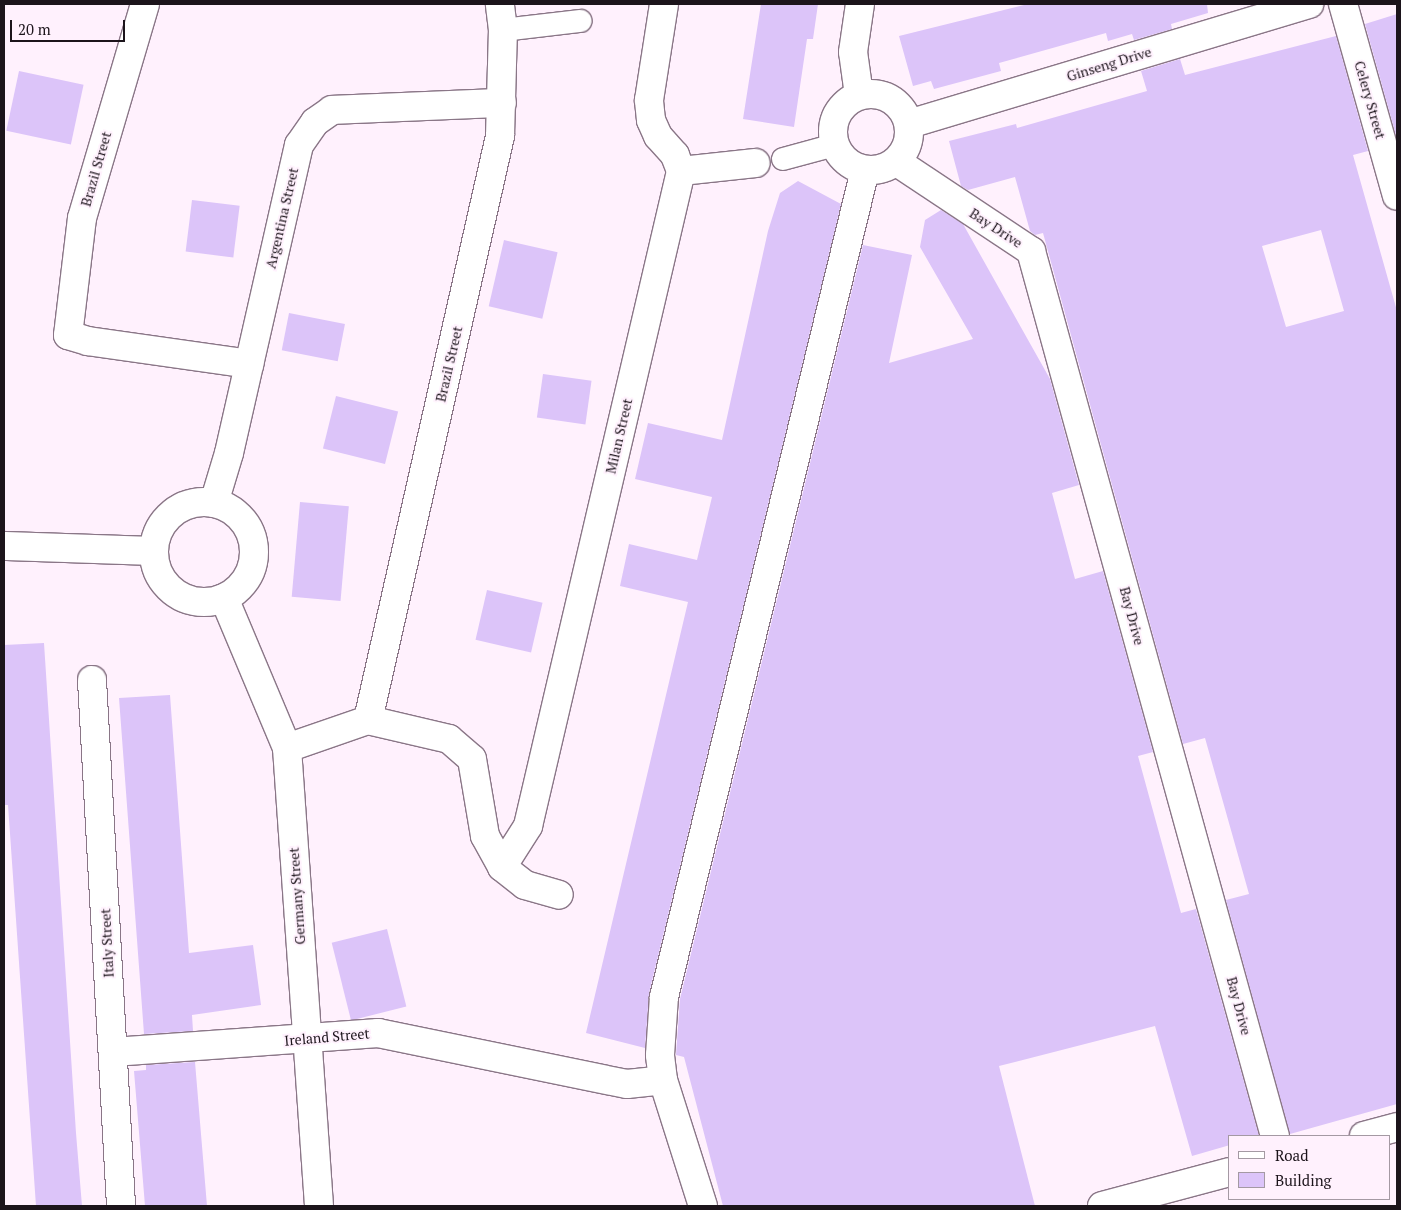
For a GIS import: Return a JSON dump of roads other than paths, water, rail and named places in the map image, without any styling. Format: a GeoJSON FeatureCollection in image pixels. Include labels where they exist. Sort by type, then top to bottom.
{"type":"FeatureCollection","features":[{"type":"Feature","properties":{"kind":"street","name":"Brazil Street"},"geometry":{"type":"LineString","coordinates":[[145,4],[82,218],[68,335],[88,341],[249,364]]}},
{"type":"Feature","properties":{"kind":"street"},"geometry":{"type":"LineString","coordinates":[[664,4],[649,100],[651,120],[658,136],[676,155],[680,171],[756,163]]}},
{"type":"Feature","properties":{"kind":"street"},"geometry":{"type":"LineString","coordinates":[[860,4],[853,52],[860,95]]}},
{"type":"Feature","properties":{"kind":"street","name":"Ginseng Drive"},"geometry":{"type":"LineString","coordinates":[[909,124],[1309,4]]}},
{"type":"Feature","properties":{"kind":"street","name":"Celery Street"},"geometry":{"type":"LineString","coordinates":[[1343,4],[1397,196]]}},
{"type":"Feature","properties":{"kind":"street","name":"Brazil Street"},"geometry":{"type":"LineString","coordinates":[[368,720],[500,136],[502,103],[501,17]]}},
{"type":"Feature","properties":{"kind":"street"},"geometry":{"type":"LineString","coordinates":[[872,93],[896,102],[909,124],[908,145],[897,162],[887,168],[865,170],[847,162],[835,145],[832,133],[837,115],[848,100],[872,93]]}},
{"type":"Feature","properties":{"kind":"street","name":"Argentina Street"},"geometry":{"type":"LineString","coordinates":[[214,503],[229,453],[299,145],[315,122],[332,110],[502,103]]}},
{"type":"Feature","properties":{"kind":"street","name":"Bay Drive"},"geometry":{"type":"LineString","coordinates":[[897,162],[1031,251],[1275,1135]]}},
{"type":"Feature","properties":{"kind":"street"},"geometry":{"type":"LineString","coordinates":[[704,1206],[663,1080],[660,1055],[664,997],[865,170]]}},
{"type":"Feature","properties":{"kind":"street","name":"Milan Street"},"geometry":{"type":"LineString","coordinates":[[502,867],[528,826],[680,171]]}},
{"type":"Feature","properties":{"kind":"street"},"geometry":{"type":"LineString","coordinates":[[197,503],[214,503],[239,516],[253,542],[251,570],[235,592],[224,598],[208,602],[191,600],[176,594],[164,582],[154,551],[158,533],[167,518],[180,508],[197,503]]}},
{"type":"Feature","properties":{"kind":"street"},"geometry":{"type":"LineString","coordinates":[[4,546],[154,551]]}},
{"type":"Feature","properties":{"kind":"street","name":"Germany Street"},"geometry":{"type":"LineString","coordinates":[[224,598],[287,748],[319,1206]]}},
{"type":"Feature","properties":{"kind":"street","name":"Italy Street"},"geometry":{"type":"LineString","coordinates":[[92,680],[121,1206]]}},
{"type":"Feature","properties":{"kind":"street"},"geometry":{"type":"LineString","coordinates":[[287,748],[368,720],[450,739],[472,759],[485,836],[502,867],[525,885],[559,895]]}},
{"type":"Feature","properties":{"kind":"street","name":"Ireland Street"},"geometry":{"type":"LineString","coordinates":[[113,1052],[378,1033],[627,1084],[663,1080]]}},
{"type":"Feature","properties":{"kind":"street"},"geometry":{"type":"LineString","coordinates":[[1368,1135],[1397,1127]]}},
{"type":"Feature","properties":{"kind":"street"},"geometry":{"type":"LineString","coordinates":[[1102,1206],[1228,1173]]}},
{"type":"Feature","properties":{"kind":"lane"},"geometry":{"type":"LineString","coordinates":[[501,17],[580,21]]}},
{"type":"Feature","properties":{"kind":"lane"},"geometry":{"type":"LineString","coordinates":[[783,158],[835,145]]}}]}
